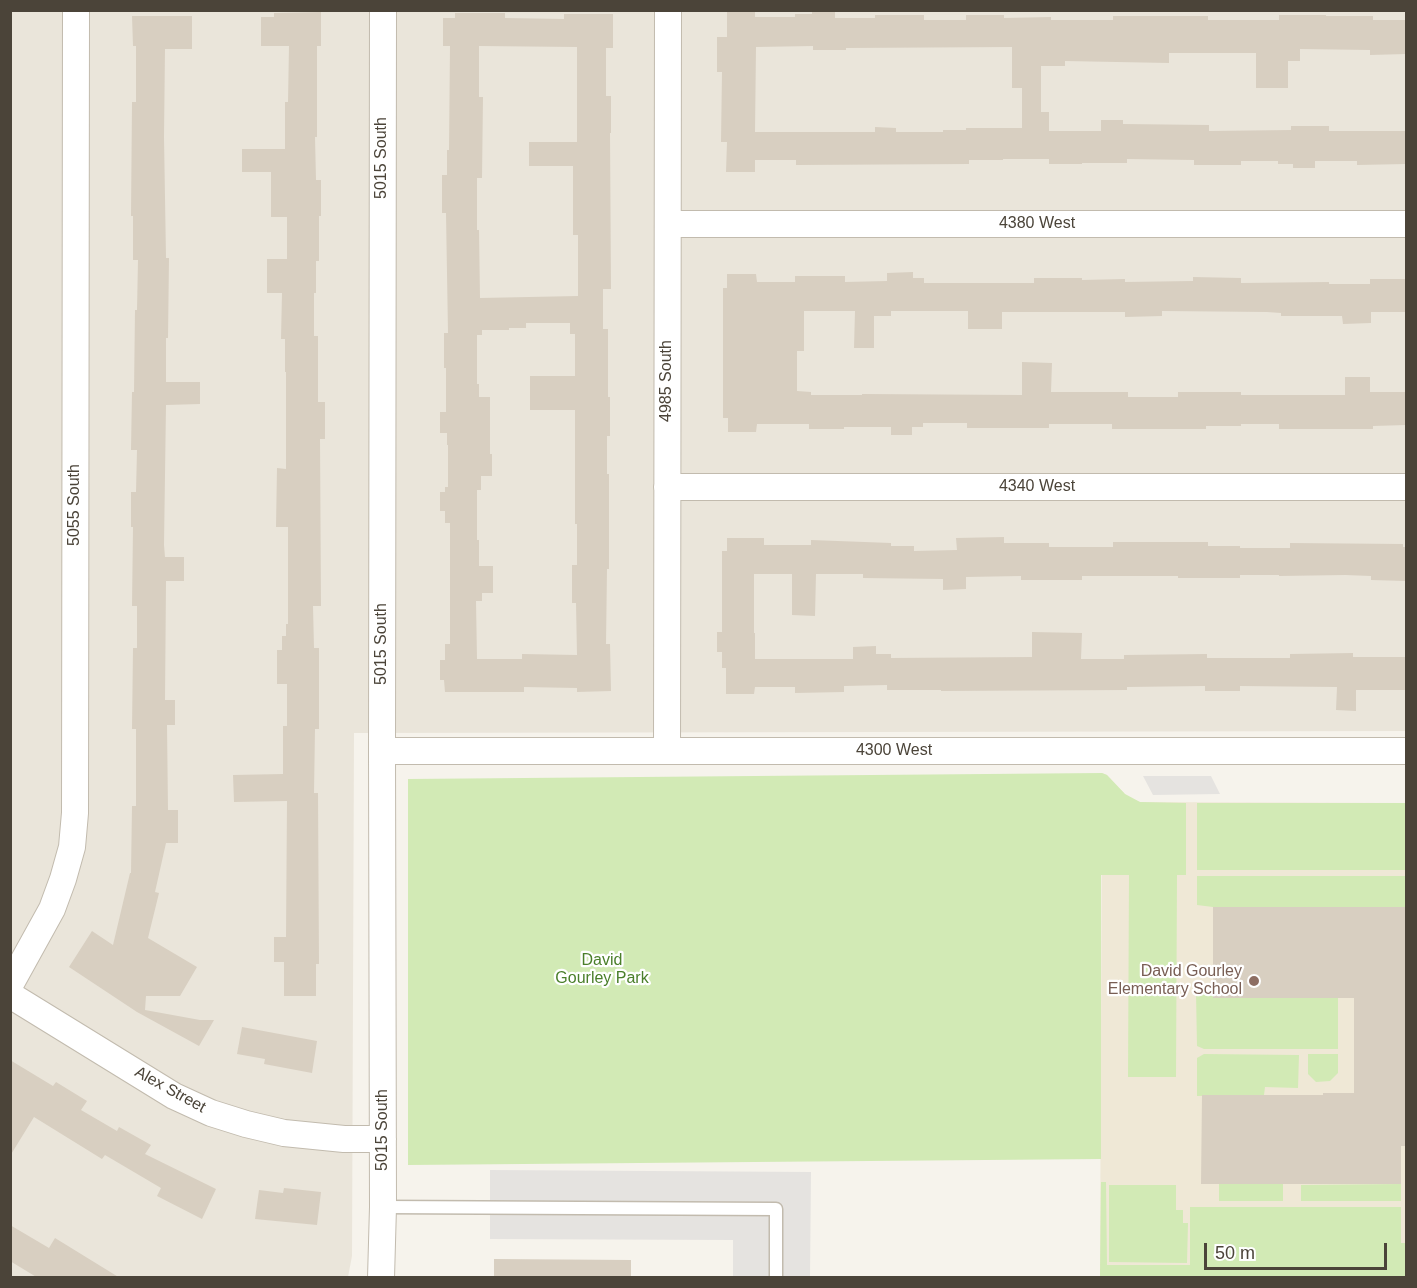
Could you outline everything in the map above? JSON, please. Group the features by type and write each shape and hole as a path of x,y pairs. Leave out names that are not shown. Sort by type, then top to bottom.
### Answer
{"street":[{"name":"5055 South","path":"10,985 52,909 72,847 75,813 76,10"},
{"name":"5015 South","path":"381,1278 383,1207 381,751 383,10"},
{"name":"4985 South","path":"667,751 668,10"},
{"name":"4380 West","path":"668,224 1407,224"},
{"name":"4340 West","path":"667,487 1407,487"},
{"name":"4300 West","path":"381,751 1407,751"},
{"name":"Alex Street","path":"10,995 174,1096 211,1113 284,1133 344,1139 383,1139"}],"lane":[{"path":"383,1207 776,1209 776,1278"}],"shaded area":[{"path":"10,11 1406,11 1406,731 354,733 352,1256 348,1277 11,1277"},
{"name":"David Gourley Elementary School","path":"1102,773 1107,775 1125,794 1140,802 1406,803 1406,1277 1100,1278"},
{"path":"1143,776 1211,776 1220,794 1153,795"},
{"path":"490,1170 811,1172 810,1277 733,1277 733,1240 490,1239"}],"green space":[{"name":"David Gourley Park","path":"1102,773 1107,775 1125,794 1140,802 1186,803 1186,875 1177,875 1176,1077 1128,1077 1129,875 1101,875 1101,1159 408,1165 408,779"},
{"path":"1197,803 1406,803 1406,870 1197,870"},
{"path":"1197,876 1406,876 1406,907 1213,907 1197,905"},
{"path":"1196,992 1213,992 1213,998 1338,998 1338,1049 1204,1049 1197,1046"},
{"path":"1204,1054 1299,1055 1298,1088 1265,1087 1264,1095 1197,1096 1197,1058"},
{"path":"1308,1054 1338,1054 1338,1073 1330,1081 1316,1082 1308,1074"},
{"path":"1101,1182 1106,1182 1107,1265 1190,1265 1190,1207 1401,1207 1401,1243 1406,1243 1406,1277 1100,1277"},
{"path":"1219,1184 1283,1184 1283,1201 1219,1201"},
{"path":"1401,1184 1401,1201 1301,1201 1301,1185"},
{"path":"1109,1185 1176,1185 1176,1210 1183,1210 1183,1223 1188,1223 1187,1263 1109,1262"}],"building":[{"path":"727,11 755,11 755,17 795,17 795,14 835,11 835,18 924,15 924,20 966,20 966,15 1004,15 1004,18 1051,17 1051,20 1113,20 1113,16 1208,16 1208,20 1279,20 1279,15 1326,15 1373,16 1373,20 1406,20 1406,54 1370,55 1370,50 1300,49 1300,61 1288,61 1288,88 1256,88 1256,53 1169,53 1169,63 1065,61 1065,66 1041,66 1041,112 1049,112 1049,131 1101,131 1101,120 1123,120 1123,124 1209,125 1209,131 1291,130 1291,126 1329,126 1329,131 1405,131 1406,164 1357,165 1357,161 1315,161 1315,168 1293,168 1293,164 1278,164 1278,161 1241,161 1241,165 1194,165 1194,160 1127,159 1127,163 1049,164 1049,159 1003,159 969,160 969,164 796,165 796,160 755,160 755,172 726,172 727,142 721,142 722,72 717,72 717,37 727,37","holes":["813,46 813,50 1012,47 1012,88 1022,88 1022,128 896,132 896,128 875,127 875,132 755,132 756,47"]},
{"path":"321,12 321,46 317,46 317,137 315,137 316,180 321,180 321,216 319,216 319,261 316,261 316,293 314,293 314,336 318,336 318,402 325,402 325,439 320,439 321,606 313,606 314,648 319,648 319,729 315,729 314,793 318,793 319,964 316,964 316,996 284,996 284,962 274,962 274,937 286,937 287,801 234,802 233,775 283,774 283,726 287,726 287,684 277,684 277,650 282,650 282,636 286,636 286,624 288,624 288,527 276,527 277,468 286,469 285,339 281,339 282,293 267,293 267,259 287,259 287,217 271,217 271,172 242,172 242,149 285,149 285,102 288,102 289,46 261,46 261,17 274,17 274,13"},
{"path":"455,13 505,13 505,18 564,19 564,14 613,14 613,48 606,48 606,96 611,96 611,289 603,289 603,329 608,329 608,397 610,397 610,436 607,436 609,569 607,569 606,644 610,644 611,691 577,692 577,688 524,687 524,692 445,692 444,680 440,680 440,660 445,660 445,644 450,644 450,523 445,523 445,511 440,511 440,492 445,492 445,487 448,487 447,433 440,433 440,412 446,412 444,333 448,333 446,213 442,213 442,175 447,175 447,150 449,150 450,46 443,46 443,18 455,18","holes":["479,46 577,47 577,142 529,142 529,166 573,166 573,235 578,235 578,296 480,298 477,178 482,178 483,97 479,97","526,323 570,323 570,334 575,334 575,376 530,376 530,410 575,410 577,565 572,565 572,603 576,603 577,655 522,654 522,659 477,659 476,601 482,601 482,593 493,593 493,566 479,566 479,540 477,540 477,490 481,490 481,476 492,476 490,397 479,397 477,335 482,335 482,330 526,328"]},
{"path":"132,16 192,16 192,49 165,49 166,258 169,258 166,382 200,382 200,404 166,405 165,557 184,557 184,581 166,581 165,700 175,700 175,725 167,725 168,810 178,810 178,843 166,843 155,892 159,893 148,938 197,967 180,996 146,996 145,1010 200,1020 214,1020 199,1046 137,1012 69,967 92,931 113,945 131,873 132,806 136,806 136,729 132,729 133,648 137,648 137,606 132,606 131,492 136,492 137,450 131,450 138,260 133,260 133,216 131,216 132,102 136,102 136,46 133,46"},
{"path":"913,272 913,278 924,278 924,283 1034,283 1034,278 1125,279 1125,282 1193,281 1193,277 1241,278 1241,283 1370,284 1370,279 1405,279 1406,312 1371,312 1371,323 1343,324 1342,316 1281,316 1281,313 1267,312 1162,311 1162,316 1125,317 1125,312 1002,312 1002,329 968,329 968,311 891,311 891,316 874,316 874,348 854,348 855,311 804,311 804,351 797,351 797,391 811,392 811,395 1022,395 1022,362 1052,363 1051,392 1128,392 1128,397 1178,397 1178,392 1241,392 1241,395 1345,395 1345,377 1370,377 1370,392 1406,392 1406,425 1373,426 1373,429 1279,429 1279,424 1241,424 1241,426 1206,426 1206,429 1112,429 1112,424 1049,424 1049,428 967,428 967,423 923,423 923,427 912,427 912,435 891,435 891,427 809,429 809,424 757,424 756,432 728,432 728,418 723,418 723,288 727,288 727,274 756,274 757,282 795,282 795,276 845,276 845,282 887,281 887,273"},
{"path":"1004,537 1004,543 1049,543 1049,547 1113,547 1113,542 1208,542 1208,546 1240,546 1240,548 1290,548 1290,543 1403,544 1403,547 1406,547 1406,581 1371,580 1371,576 1345,575 1240,575 1240,578 1082,576 1082,580 1021,580 1021,576 966,577 966,589 943,590 943,579 863,578 863,574 816,574 815,616 792,615 792,574 754,574 755,659 853,659 853,647 876,646 876,654 891,654 891,658 1032,657 1032,632 1082,633 1081,659 1124,659 1124,655 1207,654 1207,658 1290,658 1290,654 1353,653 1353,657 1405,657 1405,690 1356,690 1356,711 1336,710 1337,687 1240,686 1240,691 1205,691 1205,686 1127,687 1127,690 941,691 887,690 887,685 844,686 844,692 795,693 795,687 755,687 754,694 726,694 726,668 722,668 722,652 717,652 717,632 722,632 722,551 727,551 727,538 764,538 764,545 811,545 811,540 891,543 891,546 914,546 914,551 957,550 956,538"},
{"name":"David Gourley Elementary School","path":"1213,907 1407,907 1407,1146 1401,1146 1401,1184 1201,1184 1202,1095 1354,1093 1354,998 1213,998"},
{"path":"242,1027 317,1041 312,1073 264,1064 265,1059 237,1054"},
{"path":"10,1060 53,1086 56,1082 87,1101 81,1110 117,1131 119,1127 151,1145 145,1154 216,1189 202,1219 157,1196 161,1188 105,1155 102,1159 34,1117 10,1156"},
{"path":"284,1188 321,1192 317,1225 255,1219 259,1190 283,1193"},
{"path":"10,1225 49,1248 55,1238 120,1278 38,1278 10,1261"},
{"path":"494,1259 631,1260 631,1278 494,1278"}],"place":[{"name":"David Gourley Elementary School","path":"1254,981"}]}
